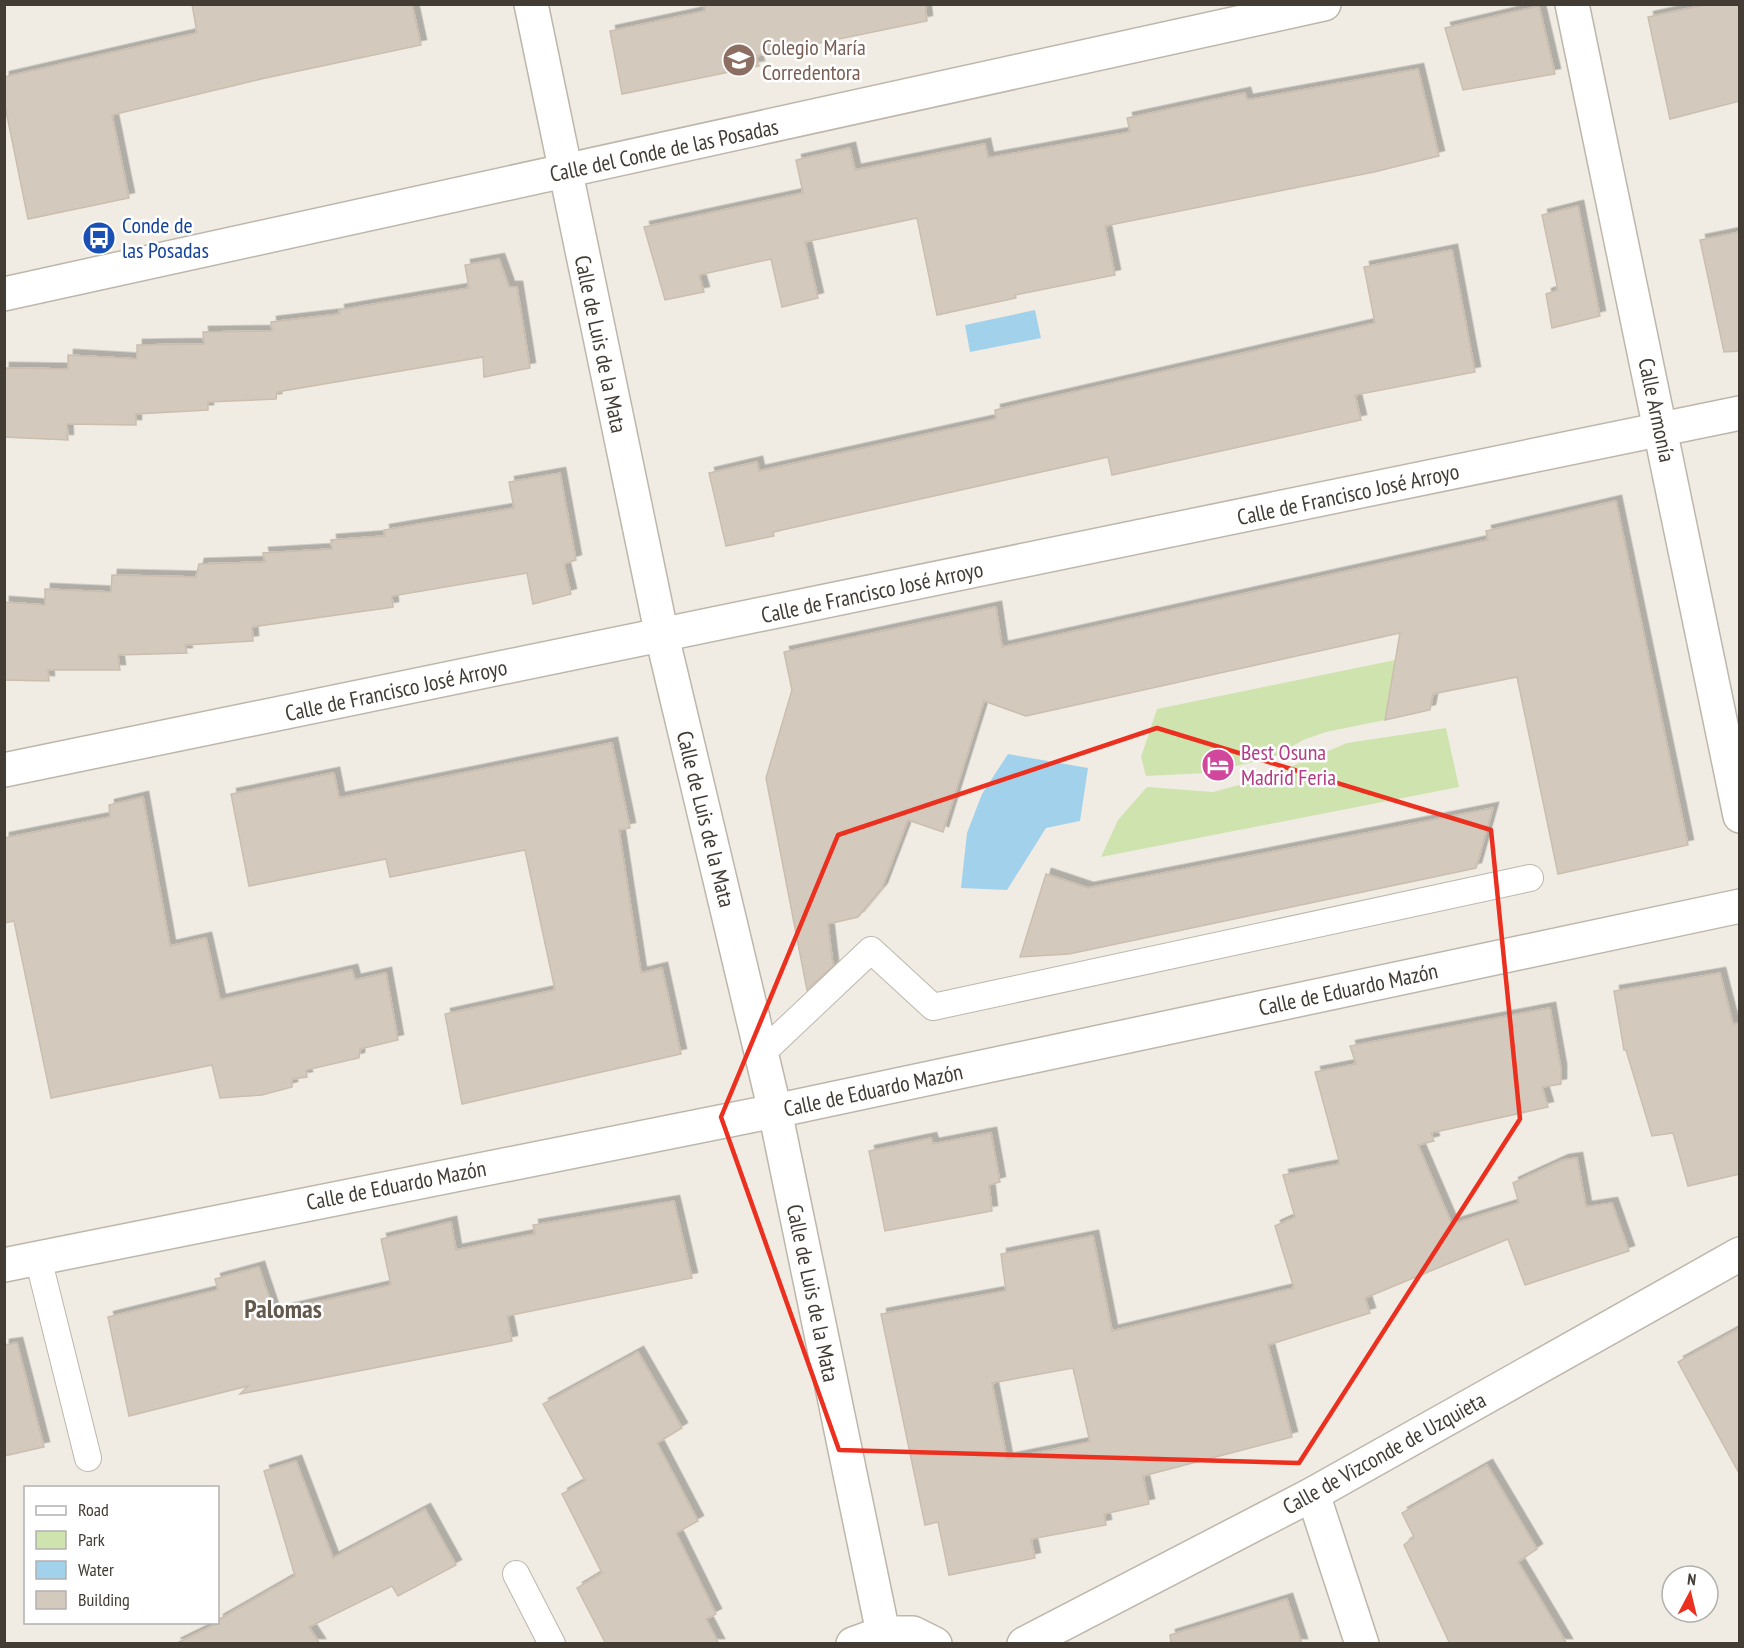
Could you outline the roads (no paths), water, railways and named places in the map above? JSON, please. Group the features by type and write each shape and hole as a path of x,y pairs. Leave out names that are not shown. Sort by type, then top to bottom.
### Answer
{"street":[{"name":"Calle de Luis de la Mata","path":"531,4 662,636 775,1111 883,1633"},
{"name":"Calle del Conde de las Posadas","path":"4,294 1324,4"},
{"name":"Calle Armonía","path":"1572,4 1740,816"},
{"name":"Calle de Francisco José Arroyo","path":"4,770 1740,413"},
{"name":"Calle de Eduardo Mazón","path":"4,1264 775,1111 1740,906"},
{"name":"Calle de Vizconde de Uzquieta","path":"1024,1644 1313,1494 1740,1254"},
{"path":"1313,1494 1362,1644"},
{"path":"853,1644 883,1633 913,1633 935,1644"}],"lane":[{"path":"762,1053 871,950 933,1007 1530,878"},
{"path":"38,1258 88,1458"},
{"path":"516,1574 552,1644"}],"water":[{"path":"1035,310 1041,338 970,352 965,325"},
{"path":"1008,754 1088,768 1080,821 1046,828 1007,890 961,888 967,833 982,794"}],"place":[{"name":"Colegio María Corredentora","path":"739,60"},
{"name":"Conde de las Posadas","path":"99,238"},
{"name":"Best Osuna Madrid Feria","path":"1218,765"}],"district":[{"name":"Palomas","path":"283,1309"}]}
